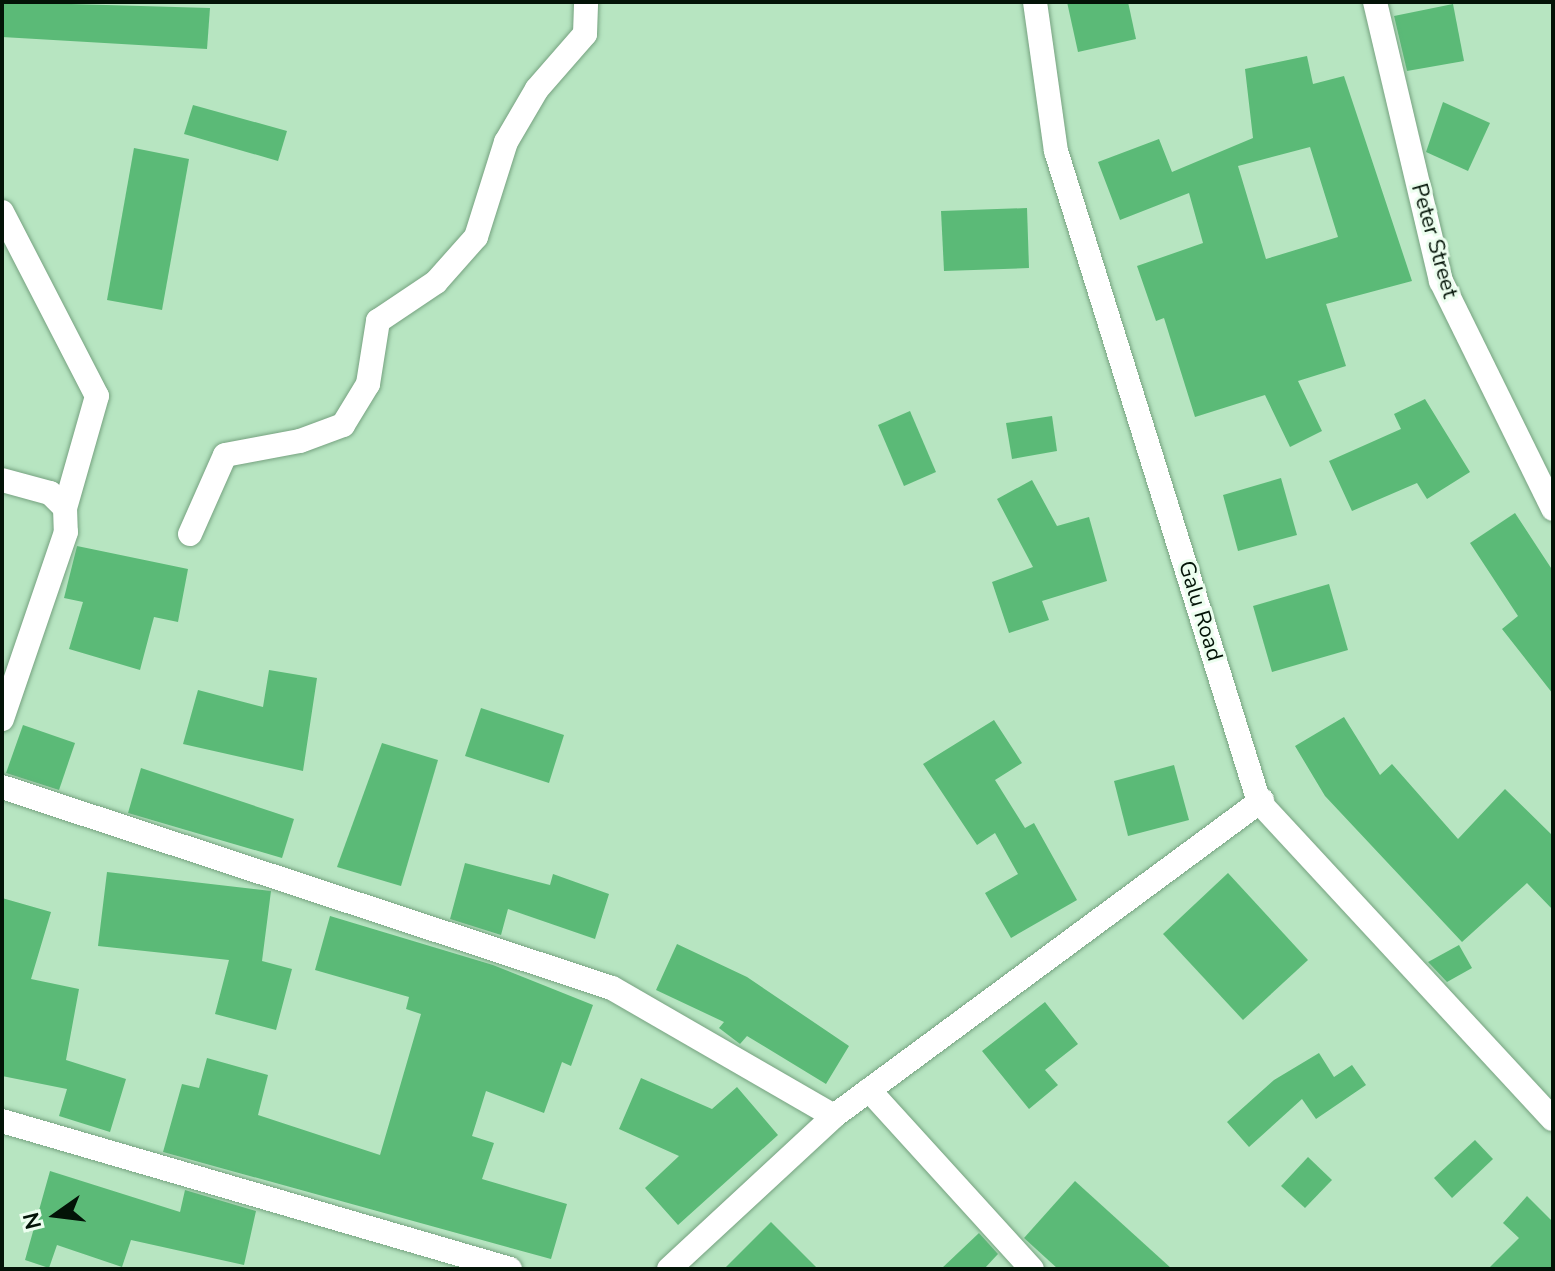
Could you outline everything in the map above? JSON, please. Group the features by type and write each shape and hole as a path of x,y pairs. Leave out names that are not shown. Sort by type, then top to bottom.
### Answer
{"street":[{"path":"190,534 225,455 300,441 343,425 368,384 378,321 436,282 476,237 506,142 537,89 585,34 586,2"},
{"name":"Galu Road","path":"1035,2 1056,151 1261,801 1553,1119"},
{"name":"Peter Street","path":"1375,2 1441,281 1553,509"},
{"path":"2,212 97,396 65,508 66,532 2,719"},
{"path":"2,480 50,493 65,508"},
{"path":"2,787 612,988 834,1116"},
{"path":"669,1269 834,1116 1261,801"},
{"path":"869,1090 1032,1269"},
{"path":"2,1121 510,1269"}],"building":[{"path":"2,2 210,8 207,49 2,37"},
{"path":"1067,2 1128,2 1136,39 1078,52"},
{"path":"1453,4 1464,61 1407,71 1394,16"},
{"path":"1307,56 1313,84 1344,76 1412,281 1326,304 1346,366 1298,381 1322,431 1290,447 1265,395 1195,417 1164,318 1156,321 1137,266 1203,243 1189,193 1120,220 1098,162 1159,139 1172,172 1253,138 1245,69","holes":["1310,147 1338,237 1266,259 1238,166"]},
{"path":"1443,102 1490,123 1468,171 1426,152"},
{"path":"193,105 287,131 278,161 184,134"},
{"path":"134,148 189,159 162,310 107,300"},
{"path":"1027,208 1029,268 944,271 941,211"},
{"path":"1425,399 1470,472 1427,499 1417,483 1352,511 1329,461 1401,429 1394,414"},
{"path":"910,411 936,472 904,486 878,425"},
{"path":"1052,416 1057,451 1012,459 1006,423"},
{"path":"1281,478 1297,535 1238,551 1223,495"},
{"path":"1032,480 1057,526 1089,517 1107,581 1042,601 1049,620 1009,633 992,582 1033,567 997,499"},
{"path":"1515,513 1553,571 1553,694 1502,629 1518,616 1470,543"},
{"path":"77,546 188,569 178,622 154,617 140,670 69,649 83,602 64,598"},
{"path":"1329,584 1348,650 1272,672 1253,606"},
{"path":"269,670 317,678 303,771 183,744 198,690 263,707"},
{"path":"481,708 564,735 549,783 465,756"},
{"path":"1344,717 1380,775 1392,764 1458,839 1505,789 1553,836 1553,910 1527,883 1462,942 1325,796 1295,746"},
{"path":"994,720 1022,763 995,780 1025,828 1034,823 1077,900 1011,938 985,893 1018,874 995,833 977,845 923,764"},
{"path":"23,725 75,743 59,790 6,773"},
{"path":"382,743 438,760 401,886 337,867"},
{"path":"1174,765 1189,820 1128,836 1114,781"},
{"path":"141,768 294,819 282,858 128,813"},
{"path":"465,863 550,885 553,874 609,894 595,939 508,909 501,935 450,919"},
{"path":"107,872 271,891 262,961 292,969 276,1030 215,1014 229,960 98,946"},
{"path":"1228,873 1308,960 1243,1020 1163,934"},
{"path":"2,898 51,912 31,979 79,989 66,1060 126,1079 110,1132 59,1116 67,1089 2,1076"},
{"path":"330,916 493,965 593,1005 571,1066 562,1062 544,1113 486,1091 472,1136 494,1143 482,1179 567,1204 551,1259 163,1152 182,1084 199,1088 207,1058 268,1075 258,1115 380,1155 421,1014 406,1009 409,997 315,970"},
{"path":"677,944 747,977 849,1046 826,1084 747,1036 740,1044 719,1028 724,1022 656,990"},
{"path":"1459,945 1472,968 1447,982 1428,962"},
{"path":"1045,1002 1078,1044 1045,1070 1058,1085 1029,1109 982,1051"},
{"path":"1319,1053 1334,1077 1352,1065 1366,1085 1316,1119 1302,1099 1249,1147 1227,1122 1274,1080"},
{"path":"641,1078 712,1109 737,1087 778,1135 678,1225 645,1188 679,1156 619,1129"},
{"path":"1475,1140 1493,1159 1452,1198 1434,1178"},
{"path":"1308,1157 1332,1180 1305,1208 1281,1186"},
{"path":"50,1171 180,1212 185,1190 256,1211 244,1265 131,1240 122,1267 57,1245 49,1268 25,1260"},
{"path":"1075,1181 1172,1269 1058,1269 1024,1238"},
{"path":"1527,1196 1553,1222 1553,1269 1488,1269 1519,1238 1503,1223"},
{"path":"771,1222 818,1269 724,1269"},
{"path":"979,1233 998,1254 984,1269 941,1269"}]}
